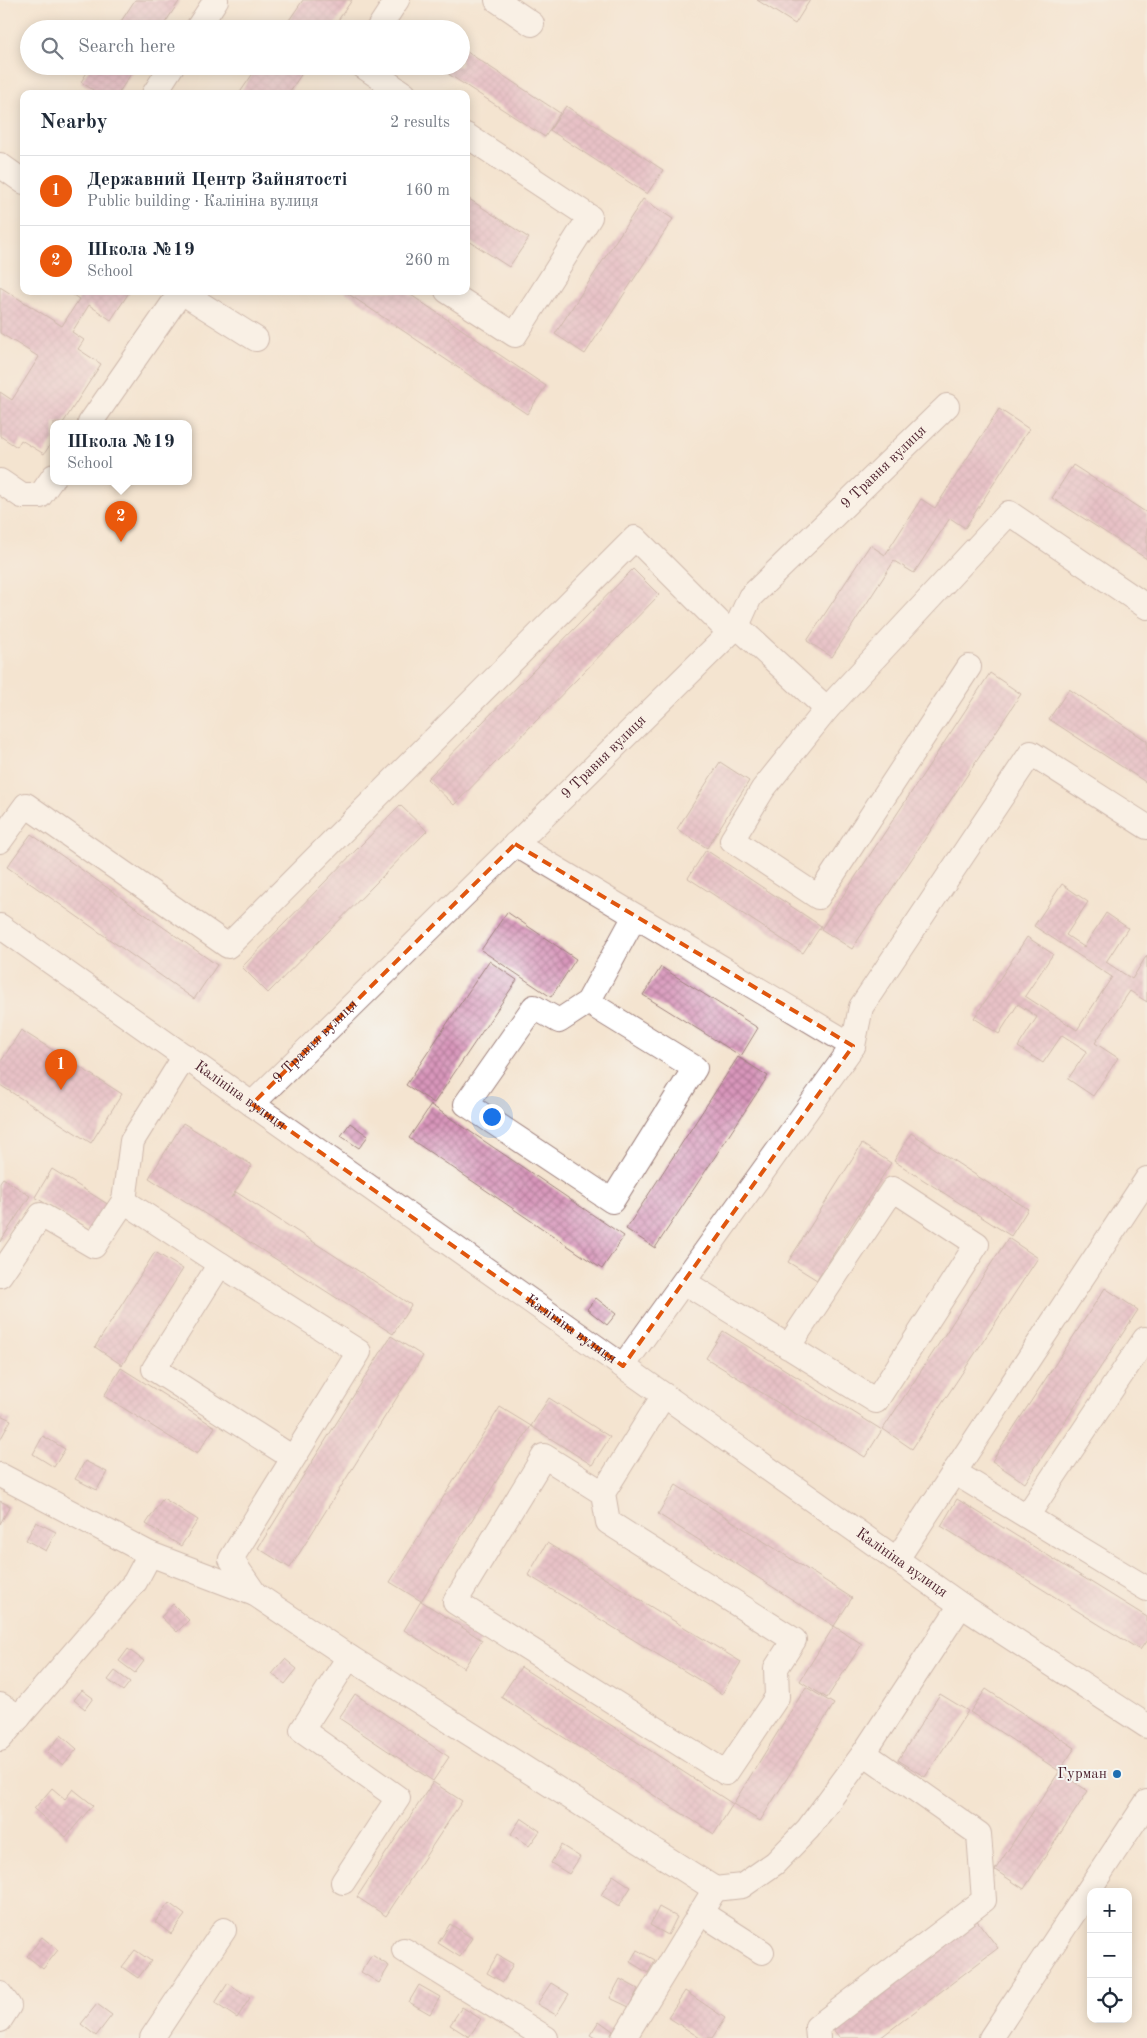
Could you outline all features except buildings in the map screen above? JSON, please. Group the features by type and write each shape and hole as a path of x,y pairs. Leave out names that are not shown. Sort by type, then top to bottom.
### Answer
{"street":[{"path":"203,20 216,0"},
{"path":"384,20 397,0"},
{"path":"496,0 532,24"},
{"path":"157,90 166,75"},
{"path":"376,75 398,90"},
{"path":"453,295 515,336 590,217 470,138"},
{"path":"0,165 20,179"},
{"path":"92,420 178,295"},
{"path":"185,295 256,339"},
{"name":"9 Травня вулиця","path":"252,1104 733,629 750,597 947,406"},
{"path":"0,481 22,496 40,496 50,482"},
{"path":"969,667 818,898 732,840 763,789 827,709 1009,513 1147,607"},
{"path":"0,841 26,806 228,946 634,538 733,629 827,709"},
{"path":"623,1366 853,1046 861,1007 1031,753 1147,827"},
{"path":"515,844 853,1046"},
{"path":"588,1002 695,1068 612,1201 466,1104 534,1007 559,1021 588,1002 635,916"},
{"name":"Калініна вулиця","path":"0,926 961,1606 1147,1726"},
{"path":"0,1275 41,1215 94,1246 124,1201 132,1141 185,1056"},
{"path":"896,1559 1147,1179"},
{"path":"684,1282 788,1347 876,1401 977,1244 893,1189 788,1347"},
{"path":"124,1201 359,1352 231,1559 255,1594"},
{"path":"220,1264 154,1369 293,1458"},
{"path":"1028,1516 1145,1340 1147,1341"},
{"path":"604,1493 544,1456 456,1602 726,1774 777,1697 776,1668 794,1640 608,1522 604,1493 664,1395"},
{"path":"954,1472 1147,1589"},
{"path":"0,1475 150,1554 255,1594 349,1657 715,1889 742,1886 775,1863 808,1829 864,1753 961,1606"},
{"path":"0,1739 10,1711 135,1582 150,1554"},
{"path":"343,1882 398,1798 302,1730 349,1657"},
{"path":"818,2038 817,2027 984,1900 980,1834 864,1753"},
{"path":"998,2035 1147,1802"},
{"path":"624,2038 715,1889"},
{"path":"700,1912 762,1952"},
{"path":"152,2038 224,1930"},
{"path":"404,1950 546,2038"},
{"path":"0,1994 9,2006 0,2020"}],"highlighted area":[{"path":"515,844 853,1046 623,1366 252,1104"}],"place":[{"name":"Школа №19","path":"121,542"},
{"name":"Державний Центр Зайнятості","path":"61,1090"},
{"name":"Гурман","path":"1117,1774"}]}
